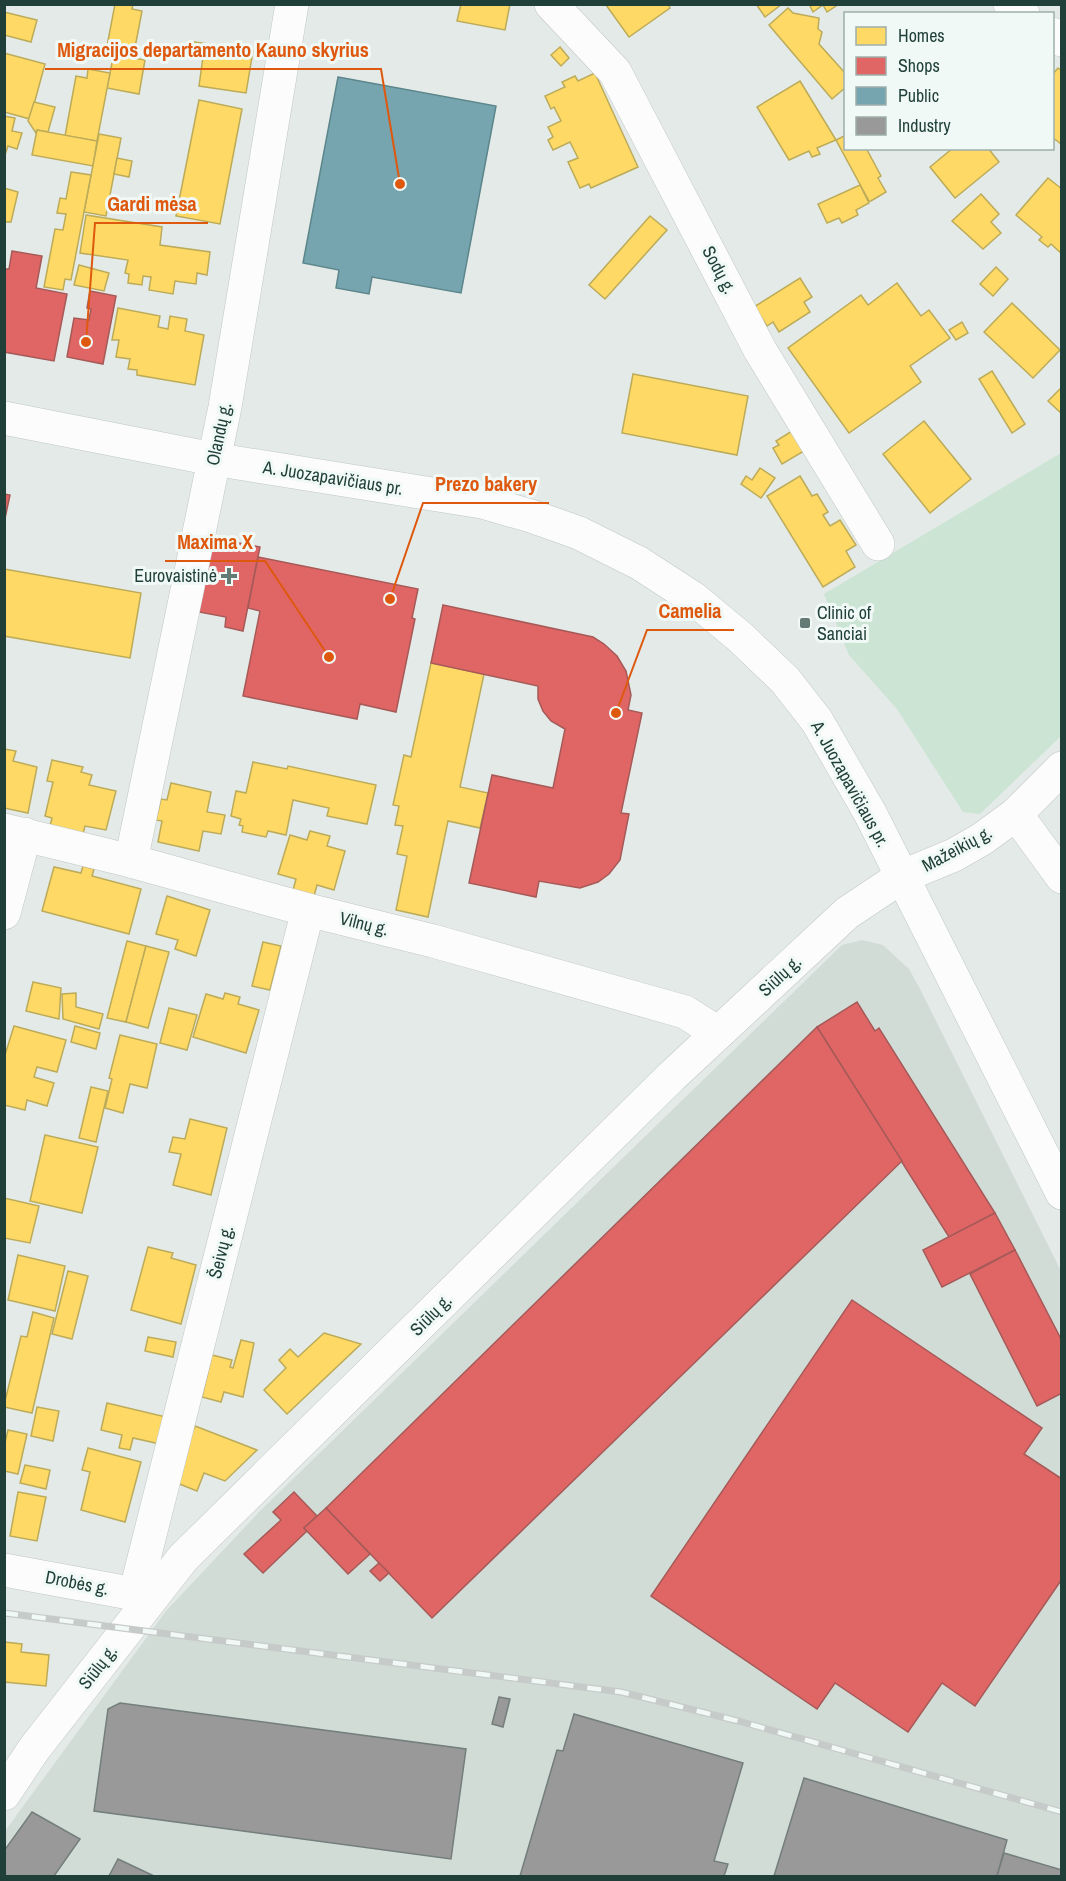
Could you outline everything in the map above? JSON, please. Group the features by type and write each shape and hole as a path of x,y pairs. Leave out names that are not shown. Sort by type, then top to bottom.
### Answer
{"street":[{"name":"Olandų g.","path":"131,861 225,407 292,4"},
{"name":"Sodų g.","path":"551,4 615,72 760,350 878,544"},
{"name":"A. Juozapavičiaus pr.","path":"4,418 213,459 482,502 579,533 639,563 701,605 740,637 785,680 817,721 843,764 902,877 1062,1192"},
{"name":"Mažeikių g.","path":"902,877 954,855 982,839 1016,814 1062,768"},
{"path":"1016,814 1062,877"},
{"name":"Vilnų g.","path":"15,832 433,941 685,1012 718,1034"},
{"path":"4,913 15,832"},
{"name":"Siūlų g.","path":"4,1794 141,1599 672,1076 847,913 902,877"},
{"name":"Šeivų g.","path":"141,1599 308,910"},
{"name":"Drobės g.","path":"4,1570 141,1599"}],"shaded area":[{"path":"862,940 883,945 909,969 1061,1271 1061,1876 5,1876 5,1831 166,1611 260,1511 842,945"}],"green space":[{"path":"1061,453 1061,736 980,814 963,812 897,709 849,655 824,594"}],"building: Homes":[{"path":"115,4 133,4 132,9 142,11 133,58 145,60 139,94 107,88 115,48 107,46"},
{"path":"461,4 510,4 505,30 457,21"},
{"path":"668,4 670,8 629,37 606,5"},
{"path":"756,4 782,4 765,17"},
{"path":"809,4 839,4 827,12 823,5 813,12"},
{"path":"788,8 793,13 819,18 818,29 822,32 819,44 844,72 844,89 832,99 769,25"},
{"path":"4,12 37,20 31,42 4,35"},
{"path":"188,41 253,51 246,93 199,86 203,57 186,54"},
{"path":"560,47 569,58 561,66 551,55"},
{"path":"4,53 45,64 30,119 4,112"},
{"path":"1058,68 1062,71 1061,144 1054,139 1054,73"},
{"path":"88,69 110,73 97,141 65,136 76,76 87,78"},
{"path":"595,73 638,167 591,188 589,184 580,188 568,162 578,158 570,142 553,150 548,140 553,137 548,127 561,121 554,107 551,109 545,96 565,87 562,82 575,76 578,81"},
{"path":"800,81 836,140 817,148 820,154 812,157 809,151 789,160 757,107"},
{"path":"199,100 242,109 220,224 176,216"},
{"path":"34,102 55,107 48,132 37,130 36,133 28,121"},
{"path":"4,116 15,118 12,131 22,133 17,149 8,146 4,158"},
{"path":"37,130 97,141 93,166 32,155"},
{"path":"99,134 121,138 106,216 84,212"},
{"path":"844,136 844,150 867,150 881,176 878,178 886,192 869,201 836,140"},
{"path":"951,150 990,150 999,162 955,198 930,167"},
{"path":"117,158 132,161 129,177 114,174"},
{"path":"71,172 91,175 71,280 65,279 63,290 44,287 55,229 63,230 66,214 57,213 60,198 66,199"},
{"path":"1048,178 1062,189 1062,254 1051,244 1048,247 1039,240 1042,237 1016,215"},
{"path":"860,185 869,203 856,210 858,215 842,223 839,218 827,223 818,204"},
{"path":"4,188 18,192 11,222 4,222"},
{"path":"981,194 999,214 991,222 1001,233 983,249 952,221"},
{"path":"86,215 162,227 160,245 210,252 207,275 197,273 196,284 175,281 173,294 149,290 151,277 143,276 142,285 128,283 129,274 125,273 128,260 80,253"},
{"path":"650,216 667,230 605,299 589,285"},
{"path":"79,265 109,273 104,291 74,285"},
{"path":"996,267 1008,279 993,296 980,284"},
{"path":"800,278 812,297 804,302 810,312 779,332 773,322 767,326 754,307"},
{"path":"897,283 921,316 929,310 950,338 910,366 921,382 849,433 788,348 861,295 868,305"},
{"path":"1012,303 1060,350 1033,378 984,332"},
{"path":"118,308 160,316 158,327 168,329 170,316 187,319 185,331 204,335 195,385 137,375 137,370 128,369 130,359 116,357 119,340 112,340"},
{"path":"962,322 968,333 956,340 949,330"},
{"path":"992,371 1025,424 1012,433 979,379"},
{"path":"633,374 748,396 737,455 622,433"},
{"path":"1062,387 1062,414 1048,401"},
{"path":"924,421 971,479 930,513 883,454"},
{"path":"792,431 804,451 782,464 773,448 779,445 776,441"},
{"path":"760,468 775,478 761,498 741,484 746,476 752,480"},
{"path":"800,476 812,496 817,494 828,512 823,515 830,526 840,520 856,545 846,551 855,567 823,587 767,496"},
{"path":"4,569 141,593 130,658 4,636"},
{"path":"431,663 484,674 460,787 488,793 480,828 448,821 428,917 396,910 407,856 397,854 403,826 395,825 399,806 393,805 404,755 411,757"},
{"path":"4,749 16,751 13,761 37,767 28,813 4,808"},
{"path":"52,760 83,767 81,772 92,775 89,785 116,791 106,830 85,826 83,834 50,826 52,818 45,816 53,782 47,781"},
{"path":"253,762 287,769 288,766 376,785 367,824 327,816 329,808 293,800 286,835 268,831 266,837 242,832 243,826 239,825 241,819 231,816 236,791 246,793"},
{"path":"171,783 211,792 207,812 225,815 221,834 203,831 199,851 158,842 162,821 156,820 161,799 167,800"},
{"path":"310,831 330,836 327,846 345,851 334,890 317,885 314,896 293,890 296,879 278,874 290,835 307,840"},
{"path":"83,866 94,869 92,876 141,889 129,934 42,911 54,867 81,873"},
{"path":"167,896 210,910 196,956 175,949 178,940 156,934"},
{"path":"127,941 146,946 126,1022 107,1018"},
{"path":"263,942 281,946 270,990 252,986"},
{"path":"146,946 169,952 148,1028 126,1022"},
{"path":"33,982 61,988 59,1019 26,1011"},
{"path":"76,993 76,1007 103,1014 99,1029 63,1019 62,994"},
{"path":"225,993 240,997 238,1004 259,1010 246,1053 193,1037 206,994 223,999"},
{"path":"169,1008 197,1015 187,1050 160,1043"},
{"path":"14,1026 66,1040 57,1072 37,1067 34,1077 54,1083 47,1106 27,1100 25,1110 4,1105 4,1058"},
{"path":"75,1026 100,1033 96,1049 71,1042"},
{"path":"120,1035 157,1044 147,1088 130,1084 123,1113 105,1108 112,1079 109,1078"},
{"path":"91,1087 108,1091 96,1142 79,1138"},
{"path":"190,1119 227,1128 211,1195 173,1185 181,1154 169,1152 173,1137 185,1139"},
{"path":"45,1135 98,1147 82,1213 30,1201"},
{"path":"4,1198 39,1206 30,1243 4,1238"},
{"path":"148,1247 173,1253 171,1258 196,1265 181,1324 131,1310"},
{"path":"18,1255 65,1266 55,1311 8,1300"},
{"path":"68,1271 88,1276 72,1339 52,1334"},
{"path":"33,1312 54,1318 32,1413 4,1407 4,1405 21,1336 27,1337"},
{"path":"324,1333 361,1344 287,1414 264,1390 286,1368 279,1360 290,1349 298,1357"},
{"path":"148,1337 176,1342 173,1357 145,1351"},
{"path":"241,1340 254,1343 243,1397 224,1392 221,1402 202,1397 212,1355 232,1360 230,1367 233,1368"},
{"path":"107,1403 166,1417 160,1444 133,1438 130,1450 119,1448 122,1435 101,1430"},
{"path":"37,1407 59,1411 53,1441 31,1436"},
{"path":"195,1426 257,1450 225,1481 204,1473 197,1491 172,1481"},
{"path":"8,1430 27,1434 18,1474 4,1471 4,1447"},
{"path":"88,1448 141,1462 125,1522 81,1510 90,1472 82,1470"},
{"path":"25,1465 50,1470 46,1489 20,1483"},
{"path":"18,1492 46,1497 37,1541 10,1536"},
{"path":"4,1642 22,1644 21,1652 49,1655 46,1686 4,1682"}],"building: Shops":[{"path":"12,251 42,256 36,288 67,294 54,361 4,352 4,269 9,269"},
{"path":"90,291 116,296 103,364 67,357 74,318 89,320 91,309 87,308"},
{"path":"4,494 10,495 4,523"},
{"path":"213,538 260,547 243,631 225,627 226,617 199,612"},
{"path":"258,557 418,589 412,618 415,619 396,712 360,704 357,719 243,696 260,611 248,608"},
{"path":"443,605 593,637 617,656 626,671 631,695 628,710 642,713 621,813 629,814 620,860 609,874 598,882 580,888 539,881 536,897 469,883 492,775 553,788 565,729 551,721 543,711 538,699 538,686 431,663"},
{"path":"857,1002 875,1031 879,1028 995,1213 949,1237 817,1027"},
{"path":"817,1027 902,1161 432,1618 326,1508"},
{"path":"995,1213 1015,1250 942,1287 923,1250"},
{"path":"1015,1250 1062,1341 1062,1393 1037,1406 970,1274"},
{"path":"852,1300 1042,1428 1024,1454 1062,1479 1062,1579 975,1706 942,1683 908,1732 835,1683 817,1709 651,1596"},
{"path":"294,1492 317,1516 304,1528 307,1531 263,1573 244,1554 281,1520 273,1512"},
{"path":"326,1508 370,1554 348,1574 304,1528"},
{"path":"379,1563 389,1573 380,1581 370,1571"}],"building: Public":[{"path":"338,77 496,106 461,293 372,277 369,294 336,288 339,270 303,263"}],"building: Industry":[{"path":"499,1697 510,1699 503,1727 492,1724"},
{"path":"120,1703 466,1749 451,1859 94,1811 108,1709"},
{"path":"574,1714 743,1763 714,1861 728,1864 724,1876 520,1876 557,1750 563,1751"},
{"path":"804,1778 1007,1840 997,1876 774,1876"},
{"path":"32,1812 80,1839 54,1876 4,1876 4,1851"},
{"path":"1004,1853 1062,1870 1062,1876 997,1876"},
{"path":"118,1859 154,1876 109,1876"}],"railway":[{"path":"4,1613 621,1692 742,1722 1062,1812"}],"place":[{"name":"Migracijos departamento Kauno skyrius","path":"400,184"},
{"name":"Gardi mėsa","path":"86,342"},
{"name":"Eurovaistinė","path":"229,576"},
{"name":"Prezo bakery","path":"390,599"},
{"name":"Clinic of Sanciai","path":"805,623"},
{"name":"Maxima X","path":"329,657"},
{"name":"Camelia","path":"616,713"}]}
